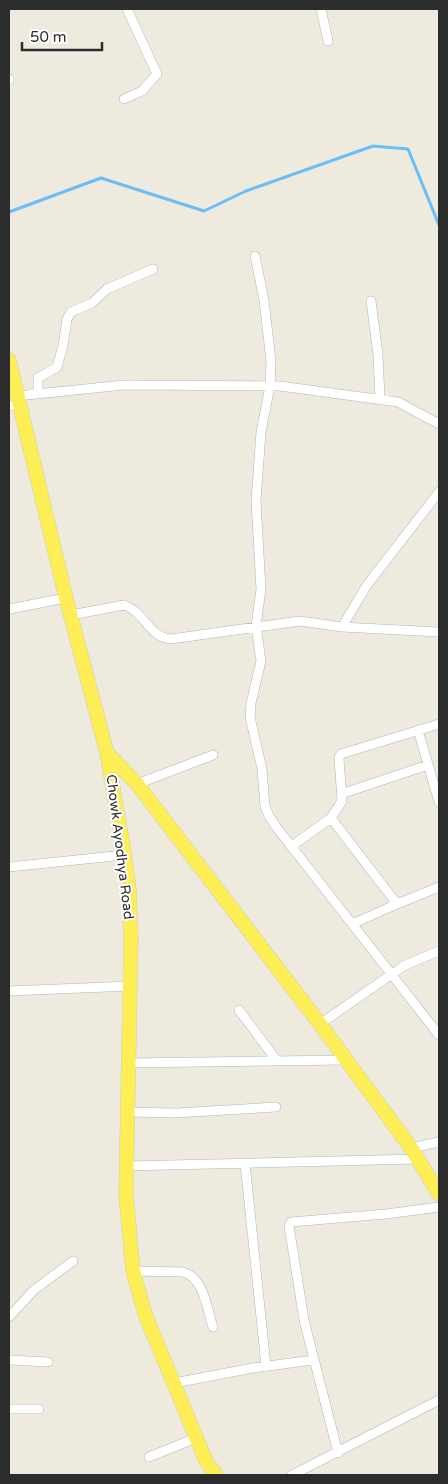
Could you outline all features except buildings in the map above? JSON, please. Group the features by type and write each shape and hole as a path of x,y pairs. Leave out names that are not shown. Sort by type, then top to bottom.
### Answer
{"main road":[{"name":"Chowk Ayodhya Road","path":"9,360 15,402 107,753 124,855 131,939 126,1166 127,1228 133,1272 145,1314 196,1438 206,1468 216,1475"},
{"path":"107,753 137,784 320,1024 415,1154 439,1194"}],"street":[{"path":"124,100 142,90 157,74 127,9"},
{"path":"321,9 328,41"},
{"path":"255,256 264,300 271,361 270,386 261,432 256,501 261,589 256,626 261,661 251,703 252,731 262,769 267,811 391,976 438,1033"},
{"path":"38,394 38,378 54,371 58,364 67,319 71,312 92,303 101,293 114,286 153,269"},
{"path":"371,300 378,355 380,398"},
{"path":"15,402 38,394 124,385 270,386 380,398 410,407 439,424"},
{"path":"342,627 367,585 439,492"},
{"path":"9,609 66,598"},
{"path":"71,615 124,605 132,608 154,634 162,638 171,639 300,621 342,627 439,632"},
{"path":"292,845 331,818 342,801 339,758 341,754 439,724"},
{"path":"418,730 439,802"},
{"path":"137,784 212,755"},
{"path":"342,794 428,765"},
{"path":"331,818 397,904"},
{"path":"9,867 124,855"},
{"path":"352,924 439,887"},
{"path":"320,1024 405,965 439,950"},
{"path":"9,991 131,986"},
{"path":"238,1010 277,1061"},
{"path":"128,1063 345,1060"},
{"path":"127,1112 176,1113 276,1107"},
{"path":"126,1166 245,1163 415,1154 439,1142"},
{"path":"245,1163 266,1366"},
{"path":"338,1453 304,1320 289,1226 291,1222 386,1214 439,1207"},
{"path":"9,1317 41,1285 72,1262"},
{"path":"133,1272 183,1272 191,1274 203,1294 213,1327"},
{"path":"9,1360 48,1362"},
{"path":"176,1390 266,1366 313,1360"},
{"path":"292,1475 439,1400"},
{"path":"9,1409 39,1410"},
{"path":"149,1457 196,1438"}],"waterway":[{"path":"9,212 101,178 204,211 246,191 373,146 408,149 439,225"}]}
